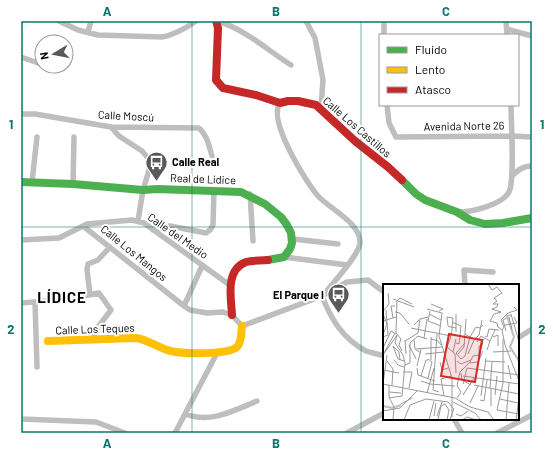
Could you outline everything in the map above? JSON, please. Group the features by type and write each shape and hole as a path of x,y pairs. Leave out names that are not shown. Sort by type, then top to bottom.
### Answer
{"street":[{"path":"59,21 78,30 98,35 162,37 169,36 180,31 196,21"},
{"path":"88,32 91,21"},
{"path":"216,21 227,24 266,47 291,65"},
{"name":"Calle Los Castillos","path":"216,21 218,28 216,74 222,88 256,95 280,103 287,101 311,102 321,108 355,141 388,167 420,197 457,212 470,220 485,224 503,223 532,218"},
{"path":"306,21 315,38 323,80 321,108"},
{"path":"384,21 384,34"},
{"path":"506,21 507,32 532,36"},
{"path":"21,57 34,62"},
{"path":"280,103 277,108 279,127 284,141 302,172 317,195 358,231 360,243 356,251 347,265 322,296"},
{"name":"Avenida Norte 26","path":"387,106 389,123 396,137 532,137"},
{"path":"457,212 477,209 494,204 504,198 511,189 511,106"},
{"name":"Calle Moscú","path":"21,114 35,114 111,127 199,128 203,131 206,137 212,156"},
{"path":"111,127 119,136 142,151 149,159 150,167 143,190 138,221"},
{"path":"32,182 37,137"},
{"path":"73,184 74,137"},
{"path":"512,176 518,170 524,167 532,166"},
{"name":"Real de Lídice","path":"21,182 73,184 143,190 214,190 241,192 250,194 278,213 287,224 293,239"},
{"path":"154,230 170,226 206,233 214,225 214,190"},
{"path":"250,194 253,242"},
{"name":"Calle del Medio","path":"83,226 87,224 132,220 144,223 231,286"},
{"name":"Calle Los Mangos","path":"21,240 59,238 83,226 190,310 207,313 223,312 232,315"},
{"path":"284,257 292,246 293,239 338,244"},
{"path":"90,295 87,269 88,264 98,260 110,247"},
{"path":"347,265 284,257 245,263 241,265 232,275 230,293 232,315 242,326 322,296 347,282 368,280 383,291"},
{"path":"184,306 202,266"},
{"path":"465,284 464,270 494,272"},
{"path":"21,303 60,300 99,293 111,309 98,328 93,339"},
{"path":"322,296 333,319 348,338 368,352 383,356"},
{"path":"35,302 37,367"},
{"name":"Calle Los Teques","path":"48,341 137,338 171,350 217,353 233,350 237,347 240,340 242,326"},
{"path":"519,337 532,329"},
{"path":"175,433 217,353"},
{"path":"186,414 204,418 220,415 257,401"},
{"path":"347,433 383,414"},
{"path":"497,433 532,415"},
{"path":"21,419 96,422 125,433"},
{"path":"455,420 462,433"}],"traffic: fast":[{"path":"402,180 416,194 425,200 457,212 470,220 485,224 503,223 532,218"},
{"path":"21,182 73,184 143,190 157,189 241,192 265,204 281,217 291,233 292,243 290,249 284,257 268,260"}],"traffic: slow":[{"path":"48,341 136,338 145,340 171,351 185,353 215,353 232,350 237,347 241,340 242,326"}],"traffic: jam":[{"path":"216,21 218,28 216,80 223,88 256,95 280,103 298,101 316,105 355,141 402,180"},
{"path":"232,315 230,292 232,278 235,271 239,266 246,262 268,260"}],"place":[{"name":"Calle Real","path":"156,182"},
{"name":"El Parque I","path":"339,314"}],"district":[{"name":"LÍDICE","path":"62,298"}]}
